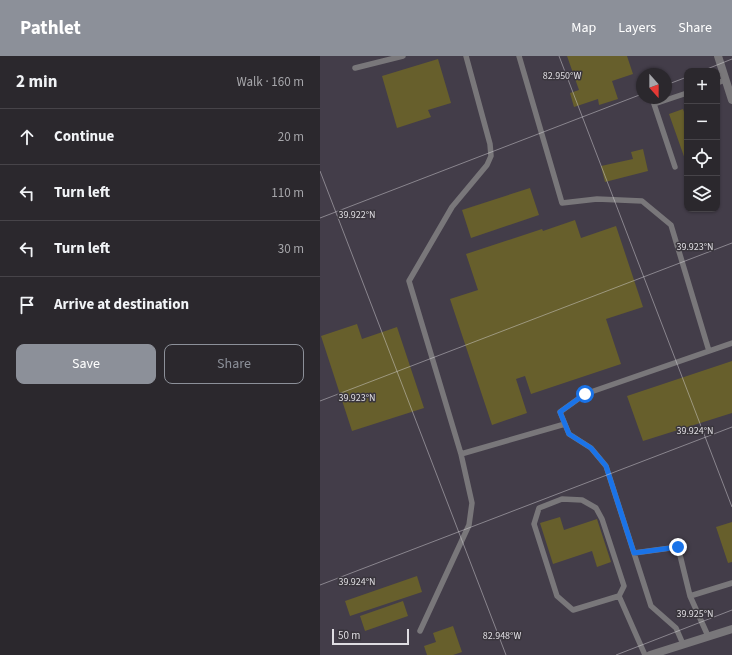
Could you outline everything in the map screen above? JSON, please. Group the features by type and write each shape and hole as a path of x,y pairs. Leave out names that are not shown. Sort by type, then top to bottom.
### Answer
{"street":[{"path":"718,56 732,100"},
{"path":"650,655 732,629"}],"lane":[{"path":"355,68 403,56"},
{"path":"420,632 469,525 472,503 461,454 409,281 452,207 487,165 492,156 466,56"},
{"path":"519,56 562,204 597,199 642,201 671,225 709,351"},
{"path":"720,82 726,80"},
{"path":"675,167 654,104 684,94"},
{"path":"683,644 676,628 651,606 606,466 591,448 569,434 560,412 585,394 732,343"},
{"path":"461,454 565,424"},
{"path":"562,498 582,500 596,508 602,519 624,586 619,596 573,610 556,596 534,524 538,508 562,498"},
{"path":"634,553 678,547 690,596 708,636"},
{"path":"690,596 732,583"},
{"path":"619,596 646,655"}],"shaded area":[{"path":"320,56 732,56 732,655 320,655"}],"building":[{"path":"567,56 627,56 633,74 612,81 618,99 599,105 598,99 574,107 570,93 579,90"},
{"path":"438,59 451,103 428,110 431,117 397,128 382,76"},
{"path":"683,109 684,112 684,156 669,114"},
{"path":"643,149 648,171 605,182 601,166 633,159 631,152"},
{"path":"530,188 539,215 471,238 462,210"},
{"path":"575,220 581,238 616,226 643,307 606,319 621,364 531,394 525,376 516,379 527,413 492,425 450,299 478,290 466,254 542,229 543,231"},
{"path":"357,324 362,339 397,327 424,408 352,431 321,336"},
{"path":"732,361 732,413 643,441 627,396"},
{"path":"560,517 564,530 597,519 611,562 597,567 592,551 553,564 540,523"},
{"path":"732,522 732,562 728,563 716,527"},
{"path":"417,576 422,592 350,616 345,601"},
{"path":"403,601 408,616 365,631 360,616"},
{"path":"453,626 462,652 453,655 427,655 424,646 436,642 433,633"}],"route":[{"path":"585,394 560,412 569,434 591,448 606,466 634,553 678,547"}]}
